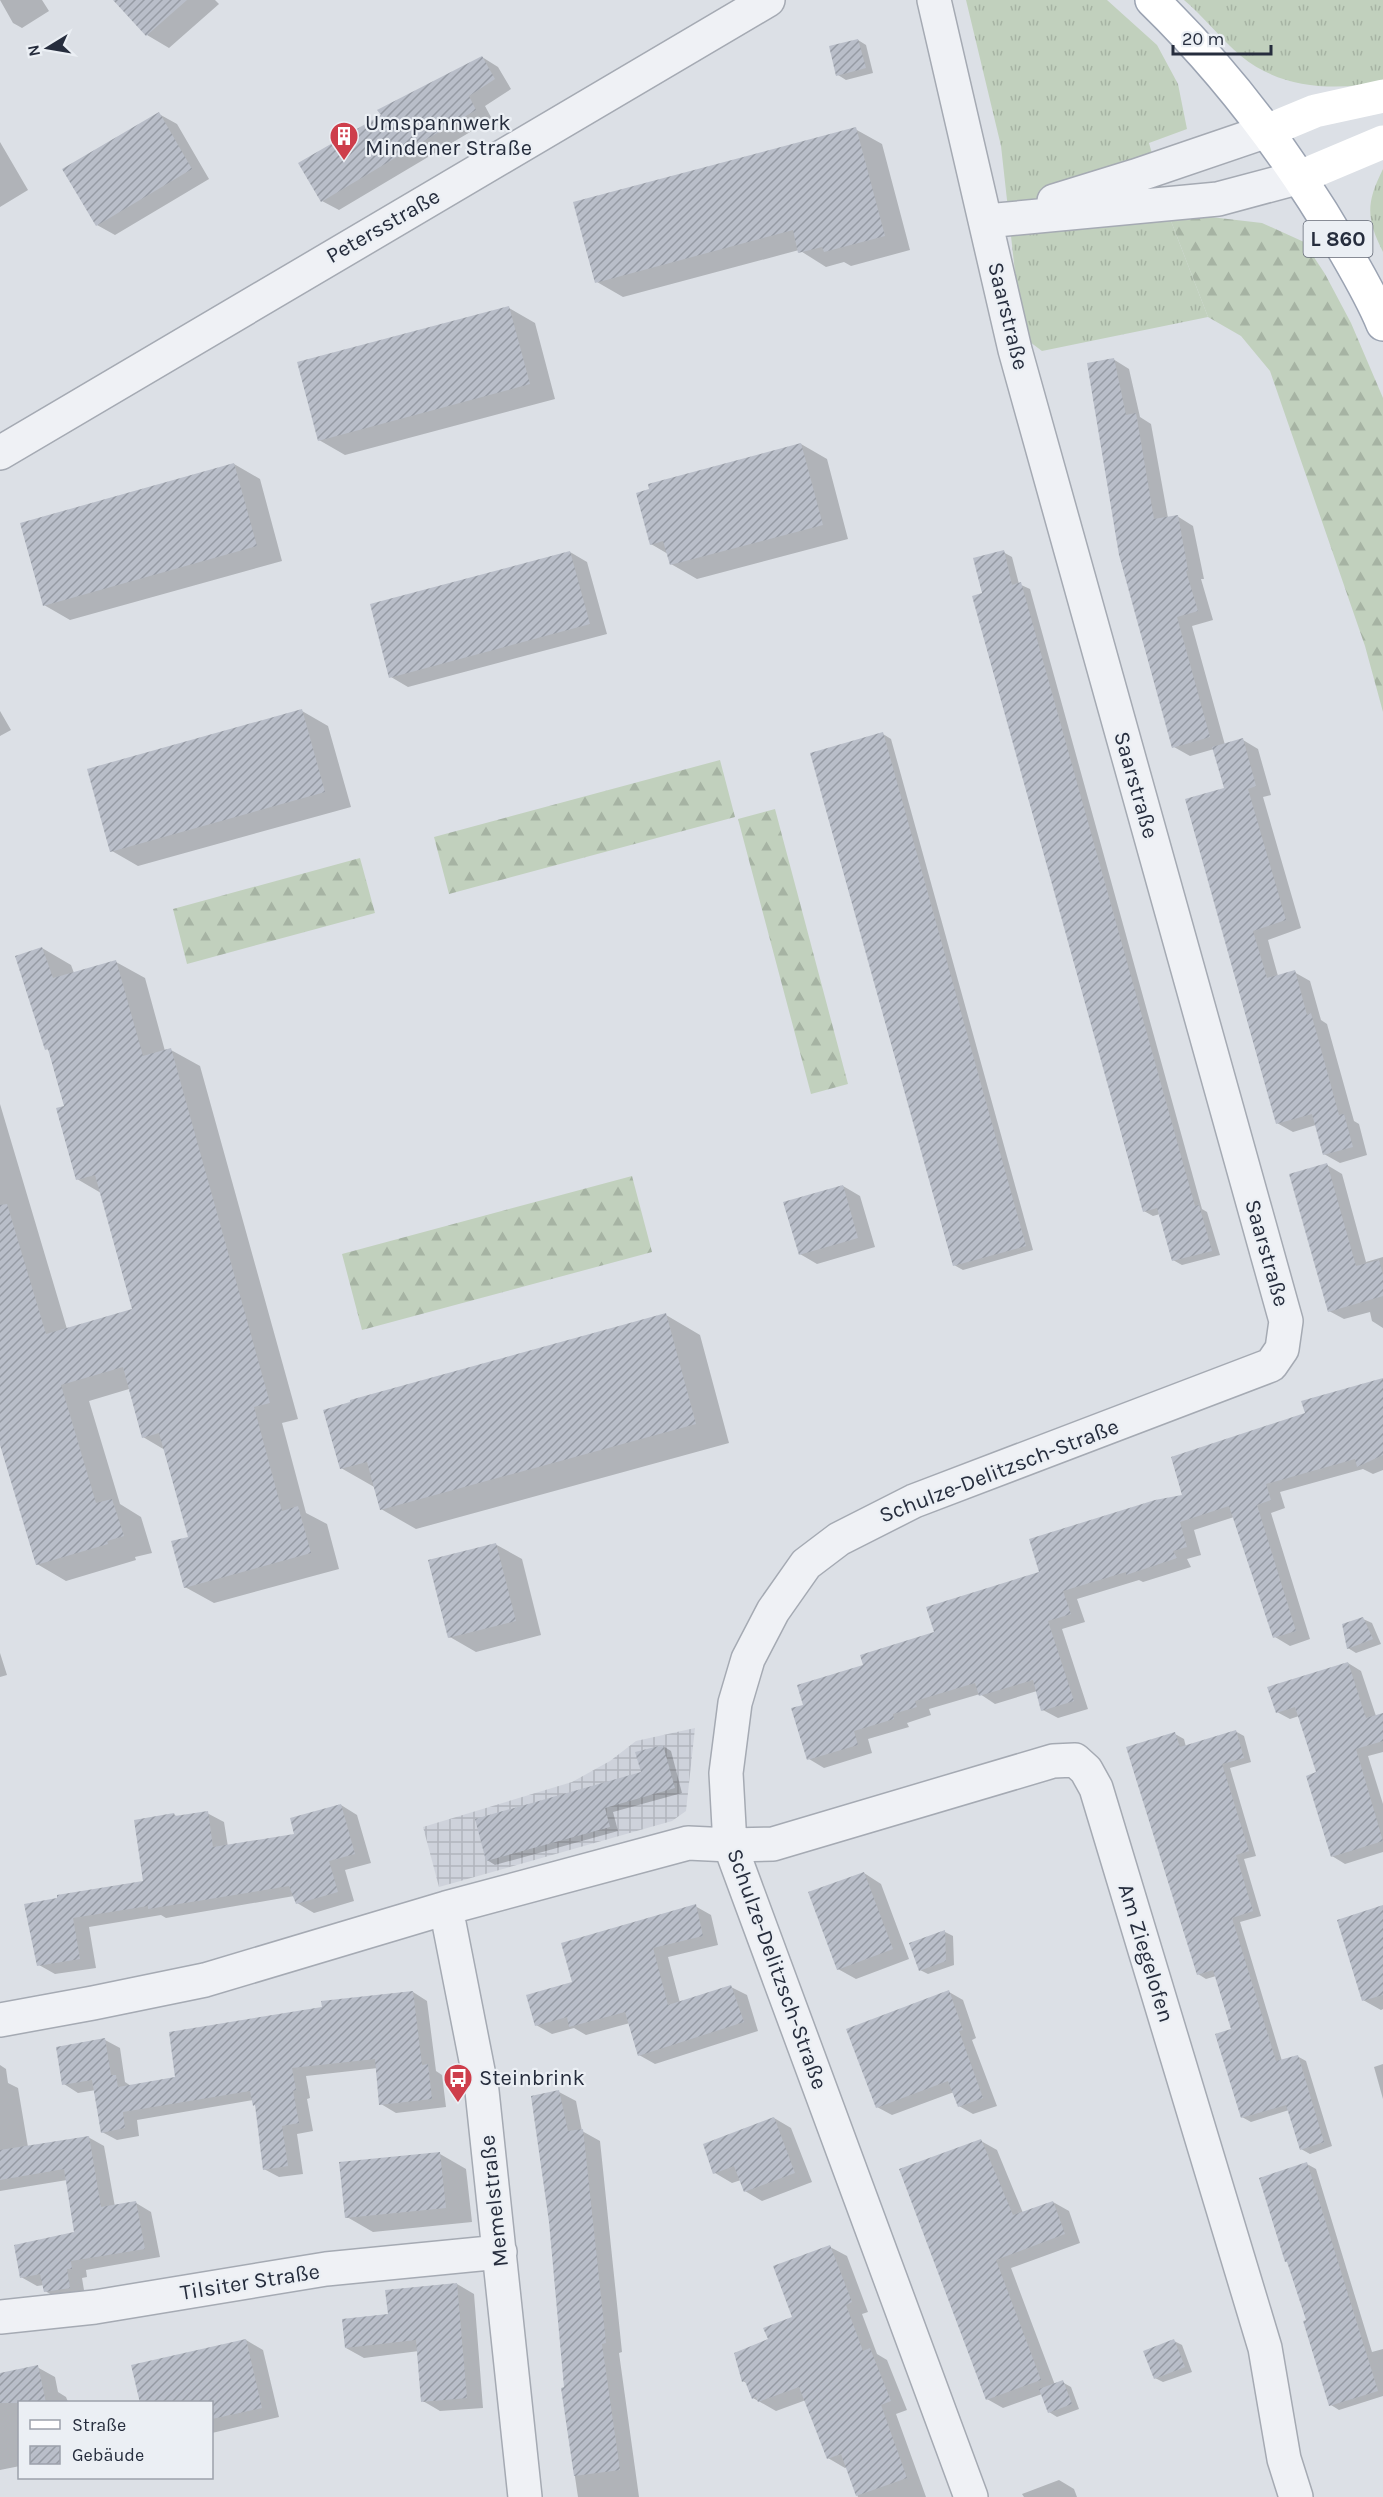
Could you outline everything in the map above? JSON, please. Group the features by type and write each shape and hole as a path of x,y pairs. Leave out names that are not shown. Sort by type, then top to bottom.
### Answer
{"main road":[{"name":"L 860","path":"1152,0 1186,34 1267,131 1300,177 1363,282 1383,324"},
{"path":"1267,131 1315,111 1383,96"},
{"path":"1300,177 1383,142"}],"street":[{"name":"Petersstraße","path":"0,453 768,0"},
{"name":"Saarstraße","path":"934,0 1015,350 1286,1322 1282,1349"},
{"path":"986,221 1135,177 1267,131"},
{"path":"986,221 1218,199 1300,177"},
{"name":"Schulze-Delitzsch-Straße","path":"971,2497 730,1845 726,1773 735,1703 748,1659 773,1611 806,1564 839,1539 914,1501 1271,1365 1282,1349"},
{"name":"Am Ziegelofen","path":"730,1845 773,1844 1053,1761 1075,1760 1086,1770 1096,1788 1265,2348 1284,2458 1296,2497"},
{"path":"0,2020 205,1980 446,1908 688,1843 730,1845"},
{"name":"Memelstraße","path":"446,1908 482,2091 525,2497"},
{"name":"Tilsiter Straße","path":"0,2317 95,2307 326,2269 500,2252"}],"shaded area":[{"path":"695,1728 686,1811 672,1821 439,1887 423,1827 572,1782 610,1761 636,1741"}],"green space":[{"path":"966,0 1107,0 1157,45 1178,84 1187,129 1149,143 1171,221 1208,317 1042,351 1030,342 1017,290 1001,146"},
{"path":"1184,0 1383,0 1383,82 1345,86 1308,85 1273,75 1241,56"},
{"path":"1383,169 1383,252 1373,229 1370,210 1373,192"},
{"path":"1202,216 1262,223 1304,242 1325,274 1351,323 1383,398 1383,712 1365,646 1270,371 1241,336 1208,317 1171,221"},
{"path":"720,760 735,817 449,894 434,837"},
{"path":"775,809 848,1084 811,1094 738,819"},
{"path":"360,858 375,913 187,964 173,909"},
{"path":"632,1176 652,1252 362,1330 342,1254"}],"building":[{"path":"113,0 187,0 146,36"},
{"path":"858,39 866,68 836,76 829,46"},
{"path":"482,56 495,79 469,96 476,110 321,202 298,163 381,115 377,110"},
{"path":"159,112 192,169 96,226 62,169"},
{"path":"856,127 885,236 824,252 822,247 798,253 793,230 595,283 573,202"},
{"path":"509,306 530,384 318,441 297,362"},
{"path":"1114,358 1126,415 1136,413 1154,519 1178,515 1188,570 1186,571 1198,611 1177,617 1210,737 1172,748 1119,555 1087,363"},
{"path":"801,443 823,525 670,565 663,541 650,545 636,493 649,489 648,484"},
{"path":"234,463 257,546 43,606 20,523"},
{"path":"1004,550 1012,585 1021,582 1195,1206 1199,1205 1212,1251 1172,1261 1157,1208 1143,1212 972,596 982,593 973,558"},
{"path":"570,551 590,624 389,678 370,604"},
{"path":"302,709 325,792 110,852 87,769"},
{"path":"883,732 1026,1246 953,1266 810,753"},
{"path":"1243,738 1256,786 1248,789 1286,920 1253,931 1267,978 1295,970 1307,1015 1311,1013 1339,1115 1344,1114 1353,1147 1323,1155 1312,1114 1276,1124 1185,799 1224,788 1212,747"},
{"path":"42,947 53,978 116,960 143,1056 171,1048 270,1403 254,1407 282,1511 298,1506 311,1553 184,1588 171,1541 188,1537 159,1433 142,1438 123,1367 61,1385 96,1503 112,1499 124,1536 107,1541 108,1544 36,1565 0,1445 0,1205 7,1204 46,1334 132,1309 95,1175 76,1180 56,1108 64,1106 48,1049 45,1050 15,956"},
{"path":"1327,1163 1356,1266 1379,1260 1383,1275 1383,1296 1328,1312 1289,1174"},
{"path":"843,1185 858,1238 799,1255 783,1202"},
{"path":"666,1313 696,1424 380,1510 367,1462 340,1469 323,1410 350,1402 350,1400"},
{"path":"1383,1378 1383,1455 1357,1467 1355,1459 1266,1484 1271,1500 1257,1505 1296,1631 1273,1638 1229,1506 1180,1522 1187,1547 1173,1551 1177,1558 1126,1575 1126,1572 1063,1591 1071,1614 1048,1621 1074,1701 1041,1711 1033,1680 979,1696 975,1683 915,1701 917,1707 893,1714 894,1719 854,1731 858,1745 807,1760 791,1708 803,1705 797,1685 863,1665 860,1655 934,1632 926,1607 1039,1572 1029,1539 1155,1500 1182,1495 1171,1457 1305,1413 1301,1401"},
{"path":"496,1543 516,1621 448,1638 428,1560"},
{"path":"1363,1617 1373,1639 1347,1649 1342,1624"},
{"path":"1348,1662 1366,1718 1383,1713 1383,1741 1356,1749 1383,1841 1331,1857 1306,1776 1316,1772 1295,1707 1276,1713 1267,1687"},
{"path":"1236,1730 1244,1758 1222,1764 1249,1851 1236,1855 1253,1911 1232,1918 1276,2061 1298,2055 1324,2142 1300,2150 1286,2105 1241,2118 1215,2034 1231,2029 1213,1970 1197,1975 1126,1747 1175,1732 1180,1747"},
{"path":"663,1745 675,1788 605,1808 610,1827 486,1861 475,1819 641,1772 635,1752"},
{"path":"341,1804 355,1854 329,1861 338,1892 296,1904 289,1886 148,1909 148,1906 73,1918 80,1959 37,1966 24,1904 57,1898 57,1895 143,1881 134,1820 174,1813 175,1816 208,1811 213,1847 294,1834 290,1818"},
{"path":"864,1872 893,1949 837,1970 808,1892"},
{"path":"696,1904 703,1936 653,1948 668,2005 731,1985 744,2022 638,2056 625,2012 569,2027 567,2017 535,2026 526,1995 572,1982 561,1943"},
{"path":"1383,1905 1383,1995 1362,2001 1337,1920"},
{"path":"945,1930 946,1961 919,1971 909,1943"},
{"path":"949,1990 963,2030 959,2031 983,2098 958,2107 948,2081 876,2108 846,2029"},
{"path":"413,1991 422,2065 428,2064 432,2099 379,2105 375,2059 292,2068 296,2090 293,2091 299,2123 282,2126 288,2166 263,2170 255,2105 253,2106 250,2091 123,2112 125,2128 101,2133 92,2080 62,2085 56,2047 105,2038 111,2075 116,2075 118,2087 175,2077 169,2032 322,2007 321,2001"},
{"path":"559,2090 568,2131 583,2129 606,2343 602,2344 620,2470 574,2476 561,2388 564,2387 549,2222 531,2096"},
{"path":"774,2117 795,2173 744,2192 734,2166 713,2174 703,2144"},
{"path":"89,2136 101,2207 136,2201 145,2249 71,2261 72,2269 67,2269 70,2288 44,2292 40,2274 20,2278 14,2245 74,2232 64,2169 0,2180 0,2150"},
{"path":"981,2139 1013,2215 1053,2201 1065,2234 996,2260 1041,2380 986,2400 899,2169"},
{"path":"440,2152 446,2208 345,2218 339,2162"},
{"path":"1307,2162 1378,2391 1329,2406 1303,2321 1306,2320 1259,2178"},
{"path":"830,2245 852,2302 846,2305 863,2351 870,2348 891,2401 881,2405 907,2478 856,2496 841,2454 827,2459 799,2387 758,2402 756,2397 752,2399 745,2381 742,2382 734,2353 768,2339 763,2328 792,2317 773,2266"},
{"path":"457,2283 467,2398 421,2402 416,2340 345,2348 342,2319 388,2314 385,2290"},
{"path":"246,2339 262,2408 213,2419 213,2401 140,2401 131,2365"},
{"path":"1174,2339 1185,2367 1154,2379 1143,2351"},
{"path":"38,2365 46,2401 0,2403 0,2373"},
{"path":"1063,2380 1072,2404 1048,2413 1039,2389"}],"place":[{"name":"Umspannwerk Mindener Straße","path":"344,162"},
{"name":"Steinbrink","path":"458,2104"}]}
